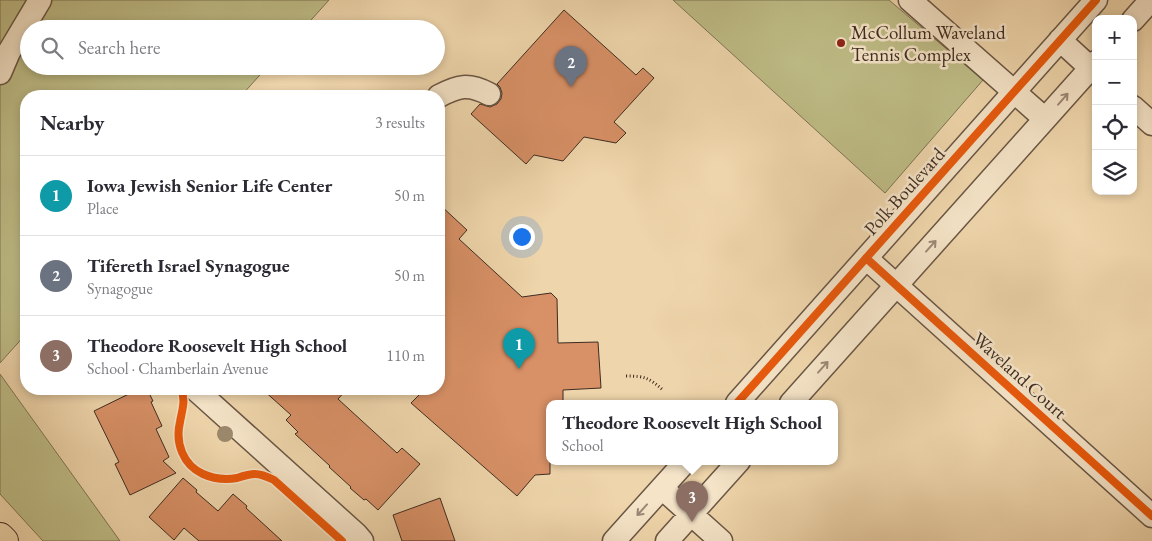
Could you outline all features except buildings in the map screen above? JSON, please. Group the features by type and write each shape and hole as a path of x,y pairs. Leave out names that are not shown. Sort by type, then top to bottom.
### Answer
{"highway":[{"path":"0,537 4,541"}],"street":[{"path":"28,20 40,0"},
{"path":"910,0 1046,119"},
{"name":"Polk Boulevard","path":"740,400 1096,0"},
{"path":"1137,16 1151,0"},
{"path":"0,73 20,34"},
{"path":"1060,40 1092,65"},
{"path":"794,400 1092,69"},
{"path":"445,93 452,89 465,87 479,89 488,94"},
{"path":"1137,111 1152,124"},
{"name":"Waveland Court","path":"866,258 1152,516"},
{"path":"202,395 362,541"},
{"path":"614,541 682,465"},
{"path":"667,541 735,465"},
{"path":"662,488 721,541"}],"path":[{"path":"626,376 646,377 663,390"}],"shaded area":[{"path":"0,0 329,0 311,20 20,20 20,75 260,75 246,90 20,90 20,341 0,363"},
{"name":"McCollum Waveland Tennis Complex","path":"673,0 889,0 983,80 885,193"},
{"path":"0,374 120,541 43,541 0,494"}],"cycle path":[{"path":"740,400 1096,0"},
{"path":"866,258 1152,516"},
{"path":"182,395 183,409 179,438 182,452 190,465 203,474 215,478 233,479 255,474 274,480 342,541"}],"place":[{"name":"McCollum Waveland Tennis Complex","path":"841,43"},
{"name":"Tifereth Israel Synagogue","path":"571,87"},
{"name":"Iowa Jewish Senior Life Center","path":"519,369"},
{"name":"Theodore Roosevelt High School","path":"692,522"}]}
